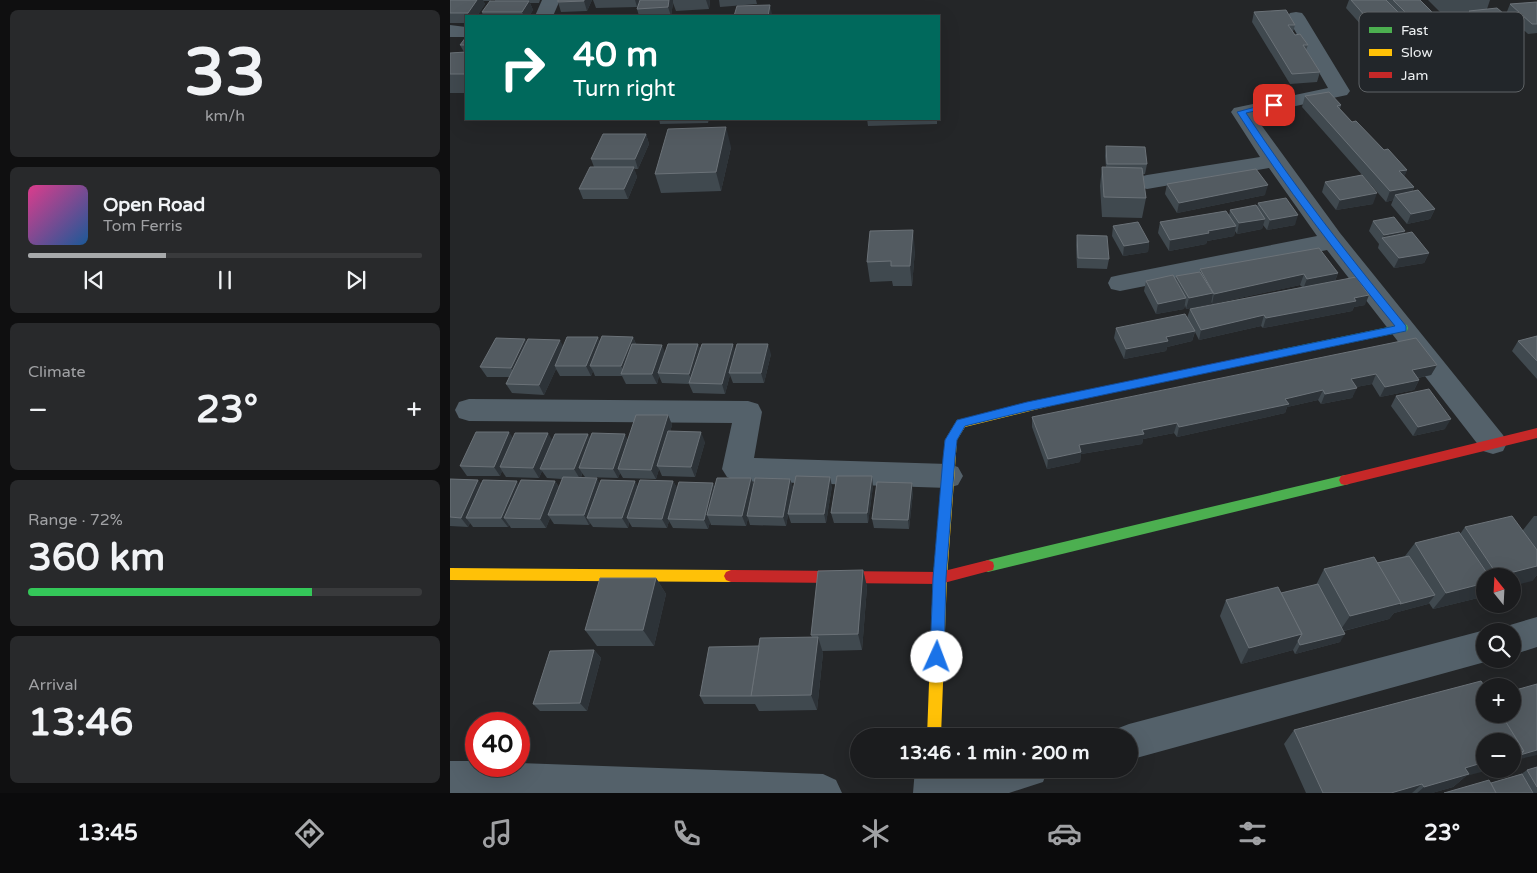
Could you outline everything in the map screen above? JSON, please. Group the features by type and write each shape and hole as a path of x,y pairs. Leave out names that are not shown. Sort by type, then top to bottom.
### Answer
{"street":[{"path":"544,15 551,0"},
{"path":"1296,17 1340,91 1241,112 1273,161 1332,241 1493,443"},
{"path":"450,31 465,32"},
{"path":"1147,182 1273,161"},
{"path":"1120,284 1332,241"},
{"path":"934,728 940,578 951,440 961,423 1027,407 1403,328"},
{"path":"469,410 748,412 737,468 948,476"},
{"path":"450,574 940,578 1537,433"},
{"path":"1521,636 1537,632"},
{"path":"1138,740 1476,648"},
{"path":"932,793 933,778"},
{"path":"940,793 996,778"},
{"path":"450,779 823,793"}],"building":[{"path":"450,0 477,0 468,13 450,13"},
{"path":"558,0 584,0 584,1 558,2"},
{"path":"640,0 669,0 668,7 637,9"},
{"path":"1351,0 1386,0 1398,12 1362,12"},
{"path":"1393,0 1420,0 1432,12 1405,12"},
{"path":"490,1 529,1 522,12 482,12"},
{"path":"1537,2 1537,24 1532,24 1524,17 1524,12 1519,12 1510,4"},
{"path":"770,5 768,15 734,15 737,6"},
{"path":"1497,8 1502,12 1470,12"},
{"path":"1286,10 1295,25 1288,25 1295,35 1300,34 1308,45 1303,45 1320,72 1292,74 1254,12"},
{"path":"465,38 465,45 460,45"},
{"path":"465,52 465,74 450,74 450,53"},
{"path":"1329,92 1341,105 1337,106 1352,122 1356,121 1384,150 1388,149 1407,170 1399,171 1414,187 1390,191 1305,96"},
{"path":"726,127 716,172 655,174 668,129"},
{"path":"603,134 646,134 635,159 591,159"},
{"path":"1106,146 1145,147 1147,164 1107,164"},
{"path":"590,167 634,167 624,189 579,189"},
{"path":"1102,167 1142,168 1146,198 1104,197"},
{"path":"1256,169 1268,185 1179,203 1167,184"},
{"path":"1362,175 1377,193 1340,200 1325,182"},
{"path":"1418,190 1435,209 1411,214 1395,195"},
{"path":"1286,198 1298,215 1270,220 1258,203"},
{"path":"1256,205 1265,219 1239,223 1230,210"},
{"path":"1226,211 1236,226 1170,240 1160,222"},
{"path":"1394,217 1405,231 1384,235 1373,221"},
{"path":"1138,222 1149,242 1124,246 1113,226"},
{"path":"913,230 910,266 891,266 891,261 867,262 870,231"},
{"path":"1412,232 1429,253 1399,258 1382,238"},
{"path":"1077,235 1107,236 1109,259 1078,258"},
{"path":"1319,248 1338,273 1307,279 1304,274 1214,294 1200,269"},
{"path":"1200,272 1213,293 1189,298 1176,276"},
{"path":"1173,275 1186,298 1158,304 1146,281"},
{"path":"1356,277 1369,295 1354,298 1356,301 1266,318 1264,315 1201,330 1190,309"},
{"path":"1185,314 1195,331 1166,337 1168,341 1126,349 1116,328"},
{"path":"602,336 633,337 621,366 590,366"},
{"path":"1537,336 1537,361 1518,341"},
{"path":"567,337 598,337 586,366 555,366"},
{"path":"496,338 525,339 511,368 480,367"},
{"path":"1416,338 1437,365 1412,370 1419,380 1385,387 1376,374 1351,379 1357,388 1325,394 1323,390 1285,399 1289,404 1179,427 1177,423 1142,430 1144,434 1079,445 1081,452 1048,459 1032,417"},
{"path":"528,339 560,340 539,385 506,384"},
{"path":"632,344 662,345 652,374 621,374"},
{"path":"668,344 698,344 689,374 658,373"},
{"path":"702,344 733,344 722,384 689,383"},
{"path":"737,344 768,344 761,373 729,373"},
{"path":"1429,389 1451,419 1418,427 1396,396"},
{"path":"636,415 668,415 651,470 618,469"},
{"path":"668,431 701,432 691,467 657,466"},
{"path":"476,432 509,432 494,467 460,466"},
{"path":"515,433 548,433 533,468 500,467"},
{"path":"592,433 625,434 613,469 579,468"},
{"path":"555,434 588,434 574,469 540,469"},
{"path":"796,476 830,477 824,514 788,514"},
{"path":"837,476 872,476 867,513 831,513"},
{"path":"563,477 597,478 584,515 548,515"},
{"path":"717,478 751,478 742,516 707,515"},
{"path":"755,478 790,479 783,517 747,516"},
{"path":"450,479 478,480 461,518 450,517"},
{"path":"483,480 517,481 501,518 466,518"},
{"path":"521,480 555,481 540,519 504,518"},
{"path":"601,480 635,481 622,518 587,518"},
{"path":"640,480 673,481 662,519 627,518"},
{"path":"679,482 713,483 704,520 668,519"},
{"path":"877,482 912,483 908,520 872,519"},
{"path":"1512,516 1537,550 1537,566 1521,570 1521,568 1493,568 1465,527"},
{"path":"1459,532 1484,568 1476,568 1476,585 1446,593 1415,543"},
{"path":"1409,556 1435,595 1400,604 1377,563"},
{"path":"1374,557 1401,603 1350,616 1324,569"},
{"path":"863,570 858,634 811,635 818,571"},
{"path":"600,578 656,578 643,630 585,630"},
{"path":"1318,584 1345,634 1300,645 1298,641 1302,634 1281,593"},
{"path":"1278,587 1302,634 1249,648 1226,600"},
{"path":"818,637 811,695 751,696 760,638"},
{"path":"759,646 751,696 700,696 709,647"},
{"path":"594,650 580,703 533,704 550,651"},
{"path":"1476,682 1476,723 1507,723 1513,733 1476,733 1476,765 1465,768 1469,774 1424,787 1422,784 1391,793 1323,793 1294,730"},
{"path":"1537,684 1537,750 1521,755 1524,751 1521,746 1521,733 1513,733 1507,723 1521,723 1521,688"},
{"path":"1537,767 1537,787 1527,770"},
{"path":"1521,774 1533,793 1496,793 1491,783 1508,778 1521,778"},
{"path":"1489,780 1496,793 1444,793"}],"traffic: fast":[{"path":"1268,356 1403,328"},
{"path":"988,566 1345,480"}],"traffic: slow":[{"path":"934,728 940,578 951,440 961,423 1063,399"},
{"path":"450,574 731,576"}],"traffic: jam":[{"path":"1063,399 1268,356"},
{"path":"1345,480 1537,433"},
{"path":"731,576 940,578 988,566"}],"route":[{"path":"937,657 940,578 949,458 951,440 961,423 988,415 1403,328 1332,241 1273,161 1241,112 1274,105"}]}
